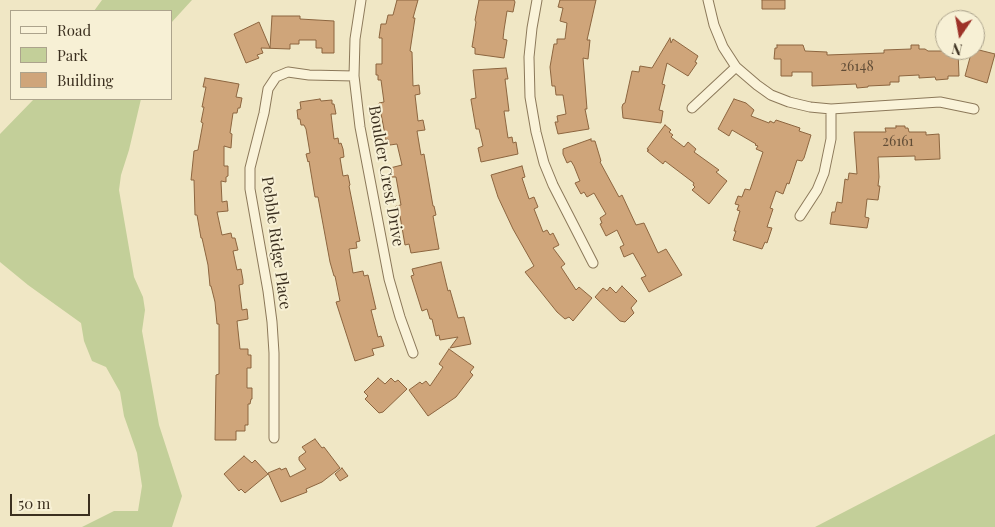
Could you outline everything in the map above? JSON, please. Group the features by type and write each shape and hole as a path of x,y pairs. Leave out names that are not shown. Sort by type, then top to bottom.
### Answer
{"street":[{"name":"Boulder Crest Drive","path":"361,0 354,76 360,127 389,279 413,353"},
{"path":"537,0 529,57 530,96 536,132 552,185 593,263"},
{"path":"708,0 714,25 723,47 736,68 771,94 789,102 831,109 940,102 974,110"},
{"path":"692,108 736,68"},
{"name":"Pebble Ridge Place","path":"274,438 272,322 250,189 250,168 268,89 276,77 288,72 309,75 354,76"},
{"path":"800,216 817,190 824,173 831,139 831,109"}],"green space":[{"path":"102,0 192,0 172,22 172,10 95,10"},
{"path":"33,100 141,100 121,175 119,190 134,277 143,297 145,310 142,331 159,425 182,496 172,527 82,527 114,511 138,511 142,486 137,453 124,416 120,392 106,367 92,361 84,341 81,323 28,285 0,262 0,134"},
{"path":"995,434 995,527 815,527"}],"building":[{"path":"397,0 418,0 413,18 415,18 410,51 412,52 413,86 419,85 420,94 415,95 418,121 423,120 425,130 417,131 421,155 424,154 436,215 433,216 439,249 411,253 409,244 405,245 400,216 398,216 396,206 401,205 396,177 392,177 390,168 402,165 397,144 390,145 388,139 386,140 379,103 384,102 381,80 378,80 378,75 376,75 376,64 382,64 382,38 379,38 381,24 386,24 388,15 393,15"},
{"path":"479,0 514,0 515,2 513,12 507,11 503,39 507,40 504,58 475,54 475,48 472,47"},
{"path":"560,0 596,0 587,40 590,40 588,59 583,58 587,109 585,109 589,129 558,134 555,122 558,122 557,116 566,114 563,95 556,95 555,86 552,86 550,67 554,44 557,44 557,39 565,39 567,23 560,21 563,8 558,7"},
{"path":"762,0 785,0 785,9 762,9"},
{"path":"272,16 300,16 300,19 334,21 334,53 322,53 322,48 316,48 316,40 299,40 299,44 290,44 290,49 261,48 263,53 257,55 259,58 246,63 234,34 259,22 270,48"},
{"path":"670,38 671,43 673,39 698,56 695,62 697,63 688,76 667,63 662,84 665,85 659,110 663,111 661,123 623,118 622,107 625,103 632,71 639,72 640,66 652,68"},
{"path":"777,45 803,45 805,51 827,52 827,55 884,53 884,50 911,49 911,45 919,45 919,49 935,51 935,60 958,60 959,76 948,76 948,79 936,80 935,77 919,78 919,75 899,76 899,82 890,82 890,85 857,88 856,84 812,86 812,72 792,72 792,76 781,76 781,59 774,59 775,48 777,48"},
{"path":"985,52 995,54 987,83 965,76 969,60 985,60"},
{"path":"506,68 508,79 505,79 509,111 504,111 508,138 512,137 513,143 516,142 518,154 481,162 478,148 483,146 479,129 476,129 471,100 476,98 473,70"},
{"path":"205,78 239,84 236,97 242,98 237,113 233,113 230,133 232,134 231,148 224,146 224,166 228,166 228,176 226,177 226,182 221,181 222,202 227,201 228,211 217,212 222,235 231,233 232,238 235,238 238,250 233,251 237,270 241,269 243,284 239,285 242,310 247,309 248,319 237,321 240,349 248,349 248,355 251,355 251,368 247,368 247,388 252,388 252,399 250,404 248,404 248,425 245,425 245,431 236,431 236,440 215,440 216,375 219,374 219,324 217,324 215,302 210,286 208,265 197,215 195,215 194,180 191,180 194,151 198,150 203,123 201,122 206,87 203,87"},
{"path":"320,99 321,101 332,100 332,104 334,104 336,114 331,114 334,139 338,138 339,144 341,143 343,149 344,157 340,158 343,176 348,175 360,241 356,242 357,248 349,249 353,273 363,271 364,276 368,275 376,309 371,310 378,337 381,336 384,346 372,349 374,355 355,361 336,302 340,301 335,276 330,262 318,197 315,197 309,161 306,154 310,153 306,129 304,125 301,125 300,119 298,119 297,110 301,109 300,102"},
{"path":"734,99 746,103 754,110 751,116 769,123 770,121 774,123 776,120 800,128 799,131 811,135 804,158 802,161 797,160 789,184 787,183 783,194 776,191 770,208 773,209 767,227 772,228 767,243 765,242 762,249 733,240 740,211 737,210 739,205 735,204 738,196 742,197 745,189 750,190 763,152 756,149 758,146 756,144 732,130 729,136 718,129"},
{"path":"665,125 671,130 669,132 673,135 671,137 684,147 688,142 696,149 694,152 719,170 716,172 727,181 709,204 692,190 695,187 694,183 665,161 663,164 647,151"},
{"path":"896,126 905,126 909,132 926,132 926,135 939,134 940,159 915,160 915,156 878,157 878,186 880,186 878,200 867,199 865,217 869,218 867,228 830,224 832,212 835,212 837,202 842,203 845,179 848,180 849,173 857,174 854,132 886,132 885,128 896,128"},
{"path":"591,139 591,141 595,141 600,162 619,197 622,195 636,225 644,223 658,253 666,249 682,275 649,292 641,278 646,276 633,253 624,257 620,247 624,245 617,230 606,236 600,224 602,223 600,218 606,214 594,193 587,197 584,192 581,194 575,183 580,181 574,166 571,161 567,163 563,154 563,149"},
{"path":"522,166 525,177 522,178 529,199 534,197 538,207 534,209 543,232 547,230 550,235 553,233 559,245 553,248 565,264 561,267 576,290 579,287 592,298 573,321 569,317 565,319 557,312 525,272 534,266 513,229 498,197 491,175"},
{"path":"441,262 448,291 450,290 458,318 464,317 471,344 450,348 458,337 440,340 439,335 436,336 432,319 430,319 427,309 422,311 411,276 414,275 412,269"},
{"path":"622,286 637,301 631,308 634,313 625,322 620,321 595,297 603,288 607,291 610,287 616,293"},
{"path":"449,349 474,367 470,372 473,375 456,397 428,416 409,390 420,382 422,384 426,381 430,386 443,367 439,364"},
{"path":"378,378 385,384 391,378 395,382 398,380 407,389 383,412 379,413 365,399 368,396 364,392"},
{"path":"315,439 322,448 324,447 340,468 322,482 306,489 307,492 281,502 268,473 280,468 281,470 286,468 290,477 306,469 299,460 299,457 306,452 302,447"},
{"path":"244,456 252,463 255,460 268,474 245,493 241,489 239,491 224,474"},
{"path":"342,468 348,476 340,481 335,474"}]}
